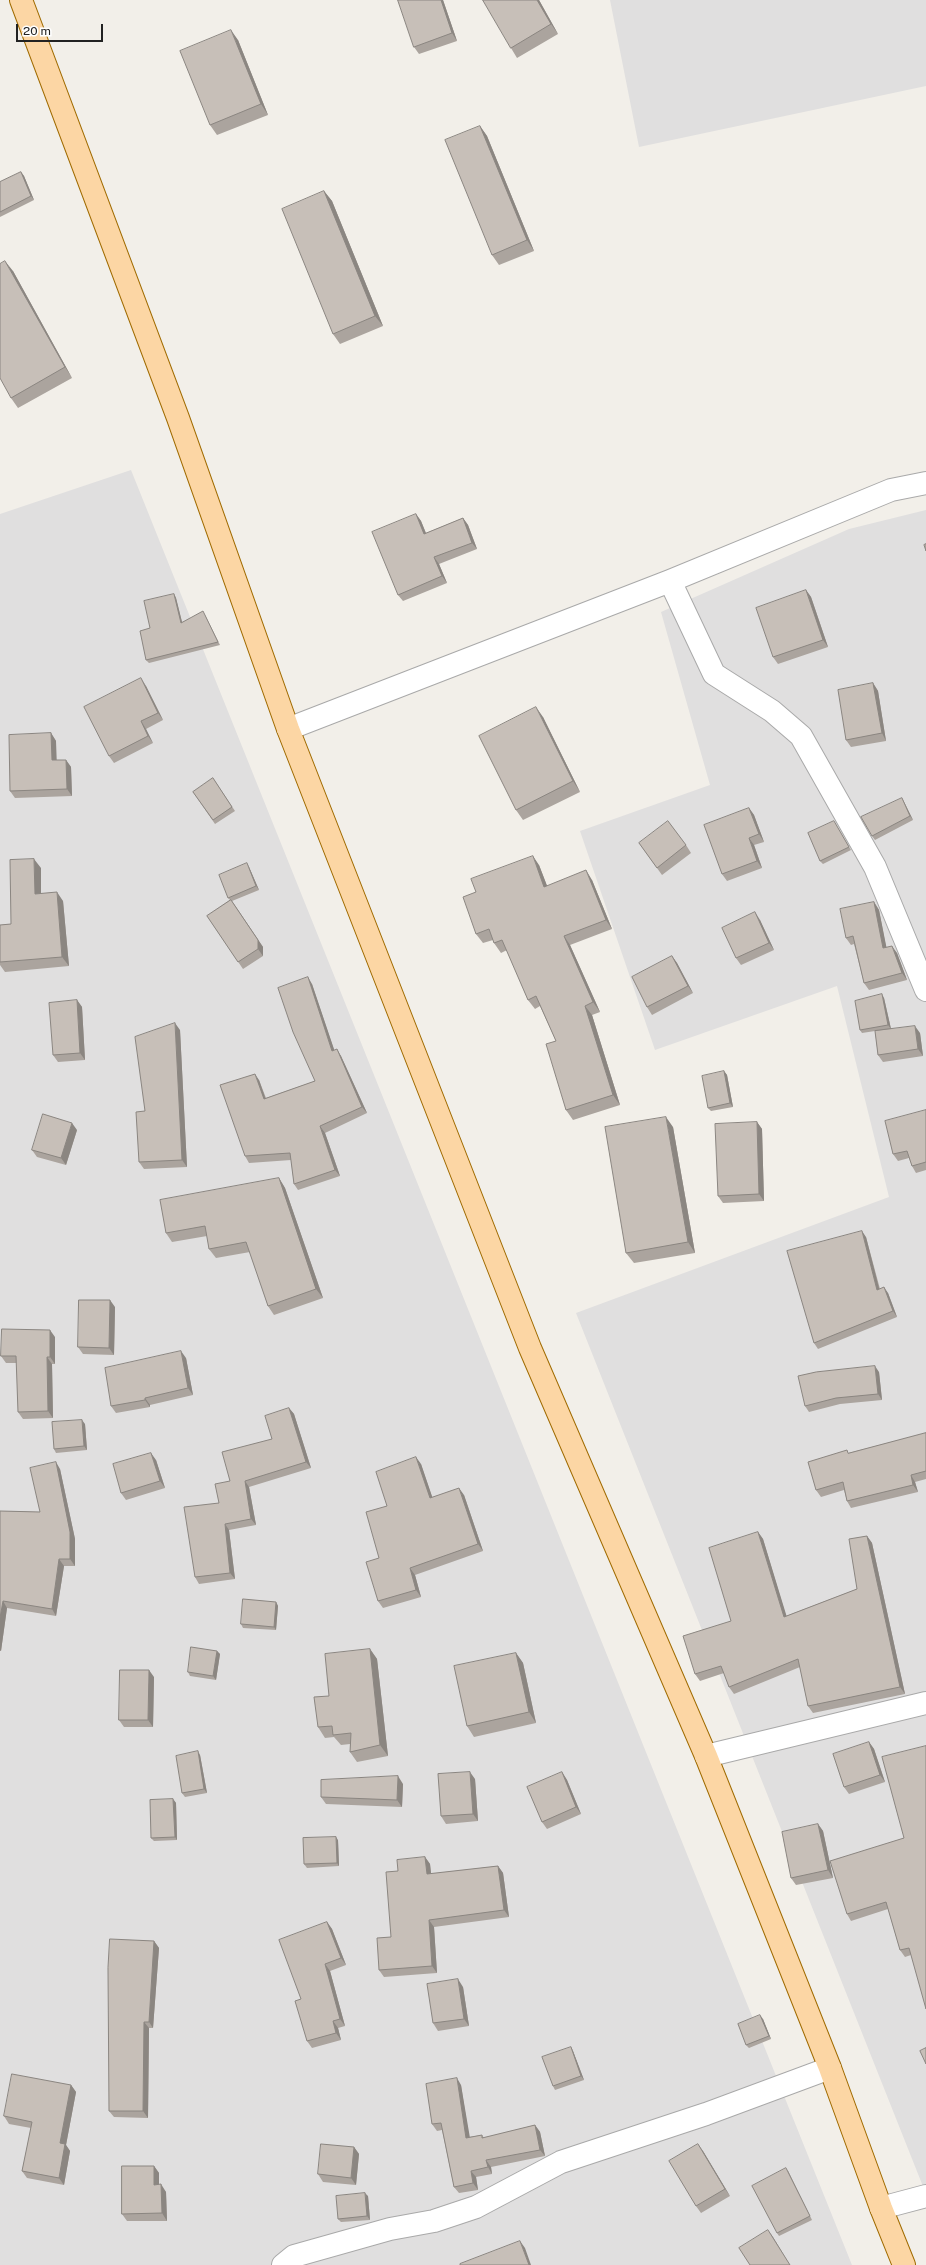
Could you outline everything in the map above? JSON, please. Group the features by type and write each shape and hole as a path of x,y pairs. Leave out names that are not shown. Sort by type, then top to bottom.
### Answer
{"main road":[{"path":"21,0 178,418 288,729 530,1348 706,1756 830,2068 881,2208 904,2265"}],"street":[{"path":"288,729 670,580 891,490 926,483"},
{"path":"670,580 714,674 772,711 801,736 875,867 926,990"},
{"path":"706,1756 926,1703"},
{"path":"283,2265 294,2256 390,2230 434,2221 476,2207 561,2162 706,2114 830,2068"},
{"path":"881,2208 926,2196"}],"shaded area":[{"path":"610,0 926,0 926,86 639,147"},
{"path":"131,470 852,2265 0,2265 0,514"},
{"path":"926,510 926,2194 576,1313 889,1197 837,986 655,1050 580,831 710,785 661,612 849,529"}],"building":[{"path":"398,0 441,0 452,33 414,47"},
{"path":"483,0 537,0 551,24 511,48"},
{"path":"231,30 261,104 210,125 180,51"},
{"path":"480,126 527,240 492,255 445,140"},
{"path":"21,172 31,196 0,212 0,182"},
{"path":"324,191 375,316 333,334 282,209"},
{"path":"5,261 65,367 11,398 0,378 0,264"},
{"path":"416,514 424,534 463,518 472,543 434,557 442,576 398,595 372,532"},
{"path":"806,590 823,640 773,657 756,608"},
{"path":"174,594 181,623 203,611 218,642 146,660 140,631 150,628 144,601"},
{"path":"141,678 158,713 141,721 148,736 109,756 84,707"},
{"path":"873,683 882,733 846,740 838,690"},
{"path":"536,707 573,781 516,810 479,736"},
{"path":"51,733 52,760 66,760 67,789 10,791 9,735"},
{"path":"213,778 232,807 213,820 193,792"},
{"path":"902,798 910,816 872,836 861,817"},
{"path":"749,808 759,834 749,838 757,861 722,874 704,825"},
{"path":"668,821 686,845 657,868 639,843"},
{"path":"834,821 849,847 820,861 808,833"},
{"path":"533,856 544,887 586,870 606,920 564,936 593,1002 585,1006 613,1095 566,1110 546,1044 556,1041 536,996 528,1000 502,940 494,943 489,929 476,934 463,897 476,892 471,879"},
{"path":"34,859 35,894 57,892 62,957 0,962 0,925 11,924 10,860"},
{"path":"247,863 256,886 228,898 219,875"},
{"path":"231,900 258,940 258,949 238,962 207,916"},
{"path":"874,902 883,948 892,946 902,973 864,983 853,936 846,938 840,909"},
{"path":"755,912 769,943 736,958 722,928"},
{"path":"672,956 688,986 647,1007 632,977"},
{"path":"308,977 332,1051 337,1049 362,1107 320,1126 335,1170 294,1184 290,1153 245,1156 220,1085 255,1074 264,1099 315,1081 293,1032 278,988"},
{"path":"882,994 888,1025 860,1030 855,1001"},
{"path":"77,1000 80,1053 53,1055 49,1003"},
{"path":"175,1023 182,1160 139,1162 136,1112 145,1111 135,1037"},
{"path":"915,1026 918,1049 878,1055 875,1031"},
{"path":"724,1071 730,1103 708,1108 702,1076"},
{"path":"926,1110 926,1162 912,1166 907,1151 893,1154 885,1121"},
{"path":"43,1114 72,1123 61,1158 32,1150"},
{"path":"666,1117 688,1242 626,1253 605,1127"},
{"path":"757,1122 759,1194 718,1196 715,1124"},
{"path":"279,1178 316,1289 268,1306 246,1242 209,1249 205,1226 166,1233 160,1200"},
{"path":"862,1231 877,1290 884,1287 893,1311 814,1343 787,1251"},
{"path":"79,1300 110,1300 109,1348 78,1347"},
{"path":"2,1329 50,1330 50,1357 47,1357 48,1411 18,1412 16,1356 1,1356"},
{"path":"181,1351 188,1388 145,1398 145,1400 111,1406 105,1368"},
{"path":"875,1366 878,1394 836,1398 805,1406 798,1376 816,1372"},
{"path":"289,1408 306,1462 245,1481 251,1519 225,1524 230,1573 195,1577 184,1507 219,1503 215,1484 230,1481 222,1452 272,1439 265,1416"},
{"path":"82,1420 84,1446 54,1449 52,1422"},
{"path":"926,1433 926,1471 911,1475 913,1485 847,1501 843,1482 816,1490 808,1462 847,1450 848,1453"},
{"path":"151,1453 160,1481 121,1493 113,1464"},
{"path":"416,1457 430,1498 459,1488 478,1544 410,1568 416,1590 378,1601 366,1562 379,1558 366,1512 387,1506 376,1472"},
{"path":"56,1462 70,1532 70,1559 59,1559 52,1609 3,1601 0,1618 0,1511 40,1512 30,1468"},
{"path":"758,1532 784,1617 857,1589 849,1539 867,1536 900,1687 808,1706 798,1659 729,1687 721,1666 695,1674 683,1636 731,1621 709,1548"},
{"path":"243,1599 276,1602 274,1627 241,1624"},
{"path":"191,1647 217,1651 213,1676 188,1672"},
{"path":"370,1649 380,1745 350,1752 351,1733 333,1735 332,1726 318,1727 314,1697 329,1696 325,1654"},
{"path":"516,1653 529,1712 467,1726 454,1666"},
{"path":"120,1670 149,1670 148,1720 119,1720"},
{"path":"869,1742 880,1775 844,1787 833,1754"},
{"path":"926,1746 926,2009 909,1948 900,1950 886,1902 847,1914 830,1861 904,1838 882,1757"},
{"path":"198,1751 204,1789 182,1793 176,1756"},
{"path":"470,1772 473,1814 441,1816 438,1774"},
{"path":"562,1772 576,1807 542,1822 527,1787"},
{"path":"398,1776 397,1800 321,1797 321,1780"},
{"path":"173,1799 175,1837 151,1838 150,1800"},
{"path":"818,1824 828,1870 791,1878 782,1832"},
{"path":"336,1837 337,1863 304,1864 303,1838"},
{"path":"425,1857 427,1874 498,1866 504,1910 429,1920 432,1966 379,1970 377,1938 391,1937 386,1872 398,1871 397,1860"},
{"path":"327,1922 341,1958 325,1964 340,2019 333,2021 336,2033 307,2041 295,2001 301,1999 279,1940"},
{"path":"110,1939 154,1941 149,2022 144,2022 143,2111 109,2111 108,1968"},
{"path":"458,1979 464,2019 433,2023 427,1984"},
{"path":"760,2015 769,2036 746,2045 738,2024"},
{"path":"571,2047 581,2076 553,2086 542,2057"},
{"path":"926,2048 926,2064 920,2051"},
{"path":"12,2074 71,2085 60,2143 65,2144 59,2178 22,2171 32,2122 4,2116"},
{"path":"457,2078 466,2138 482,2135 482,2138 535,2125 540,2150 486,2160 488,2167 471,2171 473,2183 454,2187 441,2123 432,2124 426,2084"},
{"path":"321,2144 354,2147 351,2178 318,2174"},
{"path":"698,2144 725,2189 696,2206 669,2161"},
{"path":"122,2166 154,2166 154,2185 161,2184 162,2213 122,2214"},
{"path":"786,2168 810,2216 777,2233 752,2186"},
{"path":"365,2193 367,2216 338,2219 336,2196"},
{"path":"768,2230 790,2265 750,2265 739,2248"},
{"path":"520,2241 529,2265 460,2265 460,2264"}]}
